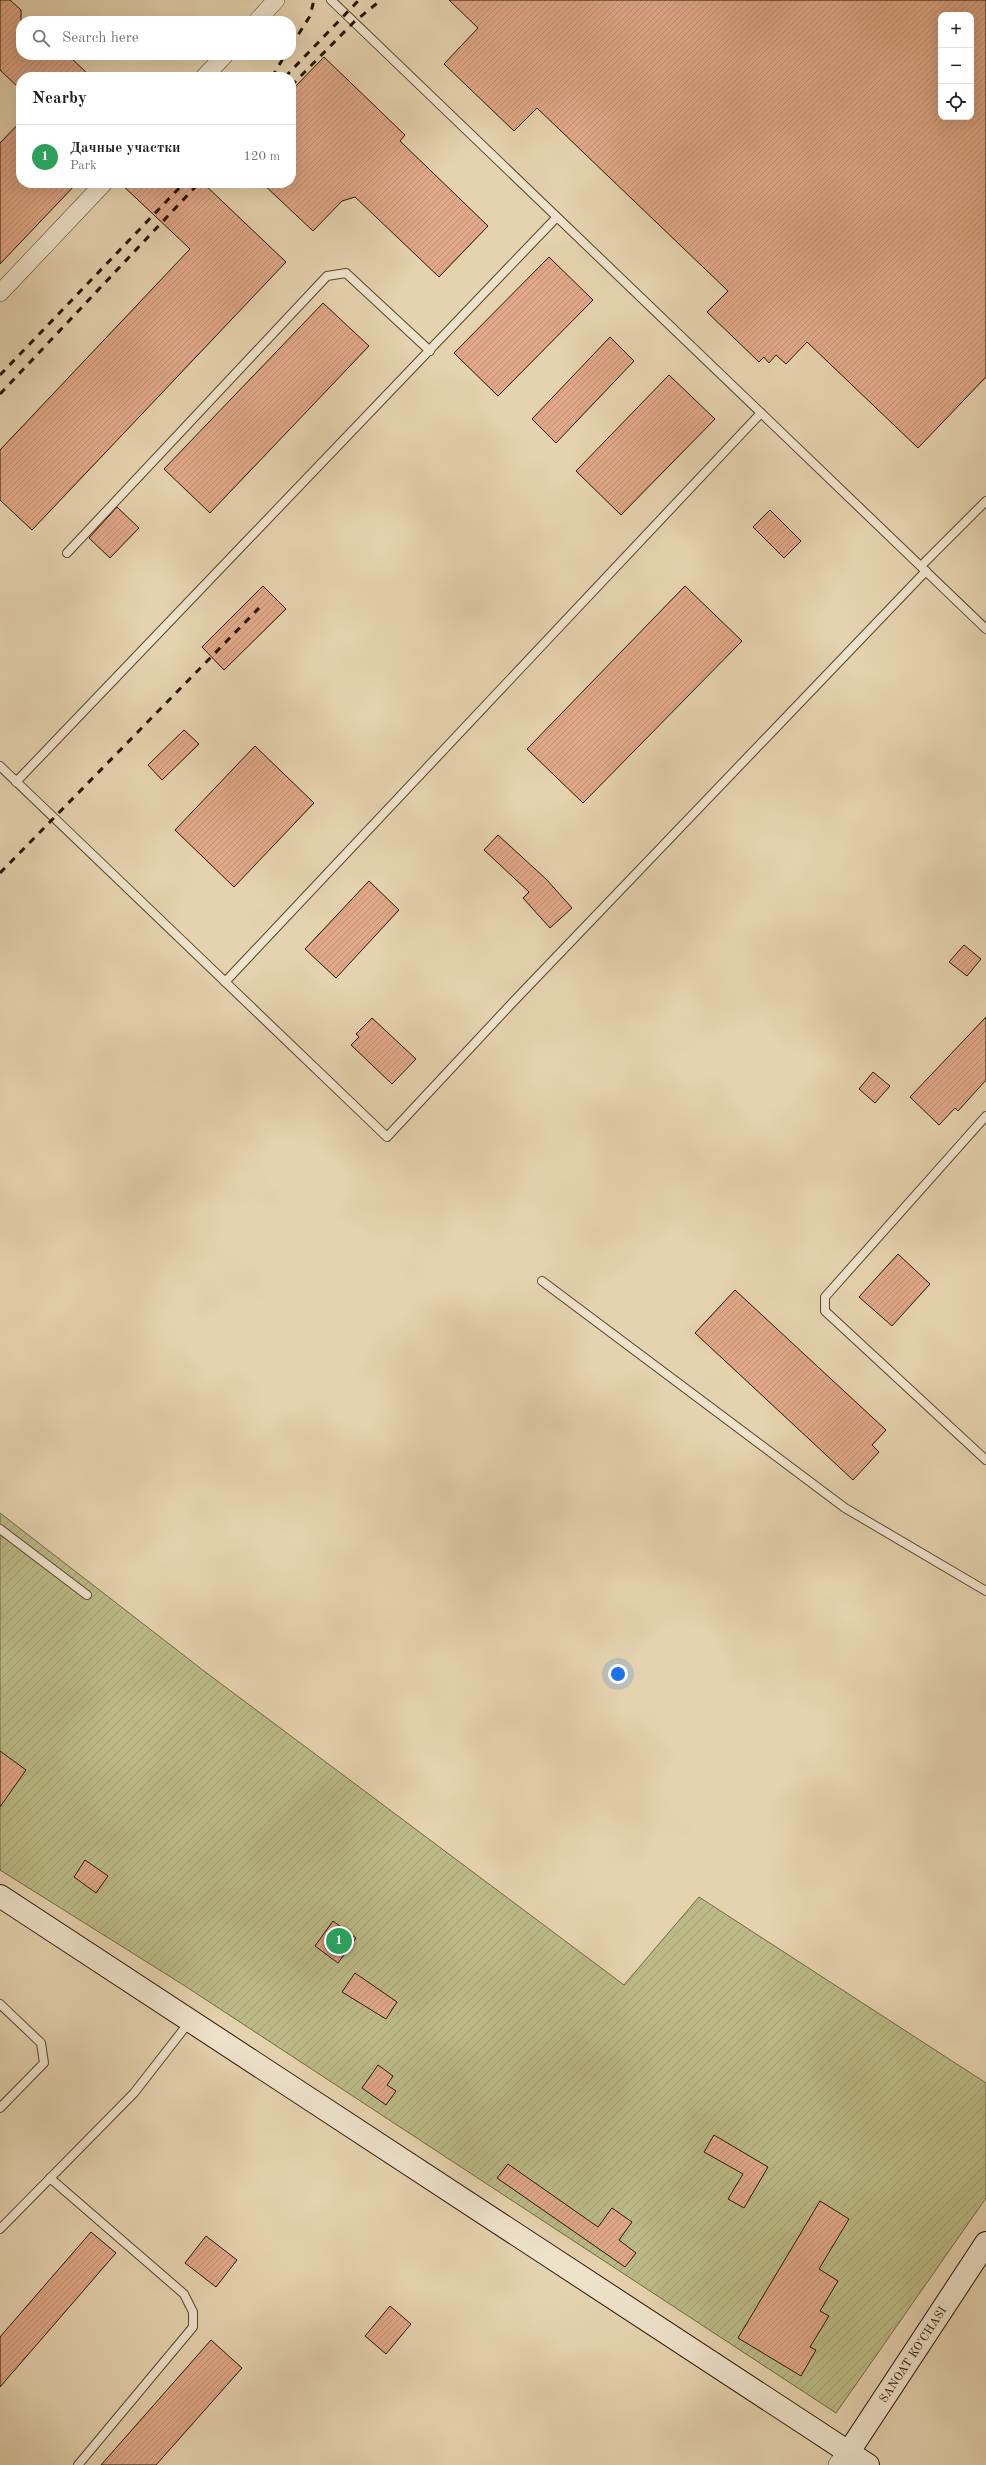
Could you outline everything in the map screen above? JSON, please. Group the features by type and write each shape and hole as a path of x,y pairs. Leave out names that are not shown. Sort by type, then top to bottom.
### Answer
{"main road":[{"path":"0,1896 190,2021 843,2459 868,2465"},
{"name":"SANOAT KO'CHASI","path":"843,2459 986,2243"}],"street":[{"path":"262,16 276,0"},
{"path":"209,72 220,60"},
{"path":"0,293 99,188"}],"lane":[{"path":"331,0 556,218 986,629"},
{"path":"16,782 556,218"},
{"path":"67,553 327,276 346,273 430,351"},
{"path":"225,982 761,413"},
{"path":"0,766 387,1137 986,501"},
{"path":"986,1116 825,1297 824,1311 986,1460"},
{"path":"542,1281 845,1508 986,1591"},
{"path":"0,1529 87,1595"},
{"path":"0,2004 41,2043 44,2062 0,2108"},
{"path":"0,2229 134,2093 190,2021"},
{"path":"50,2178 184,2294 193,2312 193,2327 78,2465"}],"shaded area":[{"path":"0,1513 204,1671 624,1985 699,1897 986,2083 986,2198 836,2413 185,1986 0,1870"}],"building":[{"path":"0,0 10,0 21,10 21,16 16,16 16,60 73,60 86,72 16,72 16,85 0,70"},
{"path":"449,0 986,0 986,377 918,448 807,342 786,364 776,355 769,363 764,357 759,362 707,312 728,291 537,108 514,131 444,64 478,28"},
{"path":"324,57 405,135 400,141 488,226 439,277 355,197 342,201 313,231 267,188 296,188 296,86"},
{"path":"16,126 16,188 72,188 0,264 0,143"},
{"path":"125,188 208,188 286,262 32,530 0,500 0,450 190,249"},
{"path":"549,257 593,300 498,396 454,353"},
{"path":"323,303 369,346 210,513 164,469"},
{"path":"610,337 634,361 556,443 532,419"},
{"path":"669,375 715,419 621,515 576,471"},
{"path":"117,507 139,528 110,558 89,538"},
{"path":"770,510 801,541 784,558 753,527"},
{"path":"263,586 286,609 224,670 202,647"},
{"path":"685,586 742,641 583,803 527,749"},
{"path":"184,730 199,744 162,780 148,765"},
{"path":"255,746 314,803 234,887 175,830"},
{"path":"498,835 546,879 572,908 550,928 523,898 529,892 484,850"},
{"path":"369,881 399,910 336,978 305,949"},
{"path":"964,945 981,959 967,976 949,962"},
{"path":"986,1017 986,1080 958,1111 955,1108 939,1125 910,1097"},
{"path":"372,1018 416,1059 392,1084 351,1045 359,1037 356,1034"},
{"path":"873,1072 890,1086 875,1103 859,1089"},
{"path":"898,1254 930,1284 892,1326 859,1297"},
{"path":"735,1290 886,1430 872,1445 879,1452 853,1480 695,1333"},
{"path":"0,1751 26,1770 0,1807"},
{"path":"85,1860 108,1876 96,1893 74,1877"},
{"path":"333,1921 356,1938 338,1963 315,1946"},
{"path":"355,1973 397,2002 386,2019 342,1992"},
{"path":"378,2065 393,2076 387,2085 396,2091 386,2105 362,2088"},
{"path":"714,2135 768,2167 744,2208 728,2199 743,2174 704,2152"},
{"path":"508,2164 598,2227 612,2208 632,2222 619,2240 636,2253 625,2267 497,2178"},
{"path":"820,2201 849,2219 819,2269 838,2281 820,2311 829,2316 810,2347 816,2350 801,2376 738,2338"},
{"path":"91,2232 116,2253 0,2387 0,2337"},
{"path":"206,2236 237,2260 216,2287 185,2263"},
{"path":"390,2306 411,2324 386,2354 365,2336"},
{"path":"211,2340 242,2368 156,2465 101,2465"}],"railway":[{"path":"296,38 310,16 314,0"},
{"path":"290,72 359,0"},
{"path":"296,81 354,22 381,0"},
{"path":"275,72 282,60"},
{"path":"0,375 179,188"},
{"path":"0,394 194,188"},
{"path":"0,873 259,608"}],"place":[{"name":"Дачные участки","path":"339,1941"}]}
